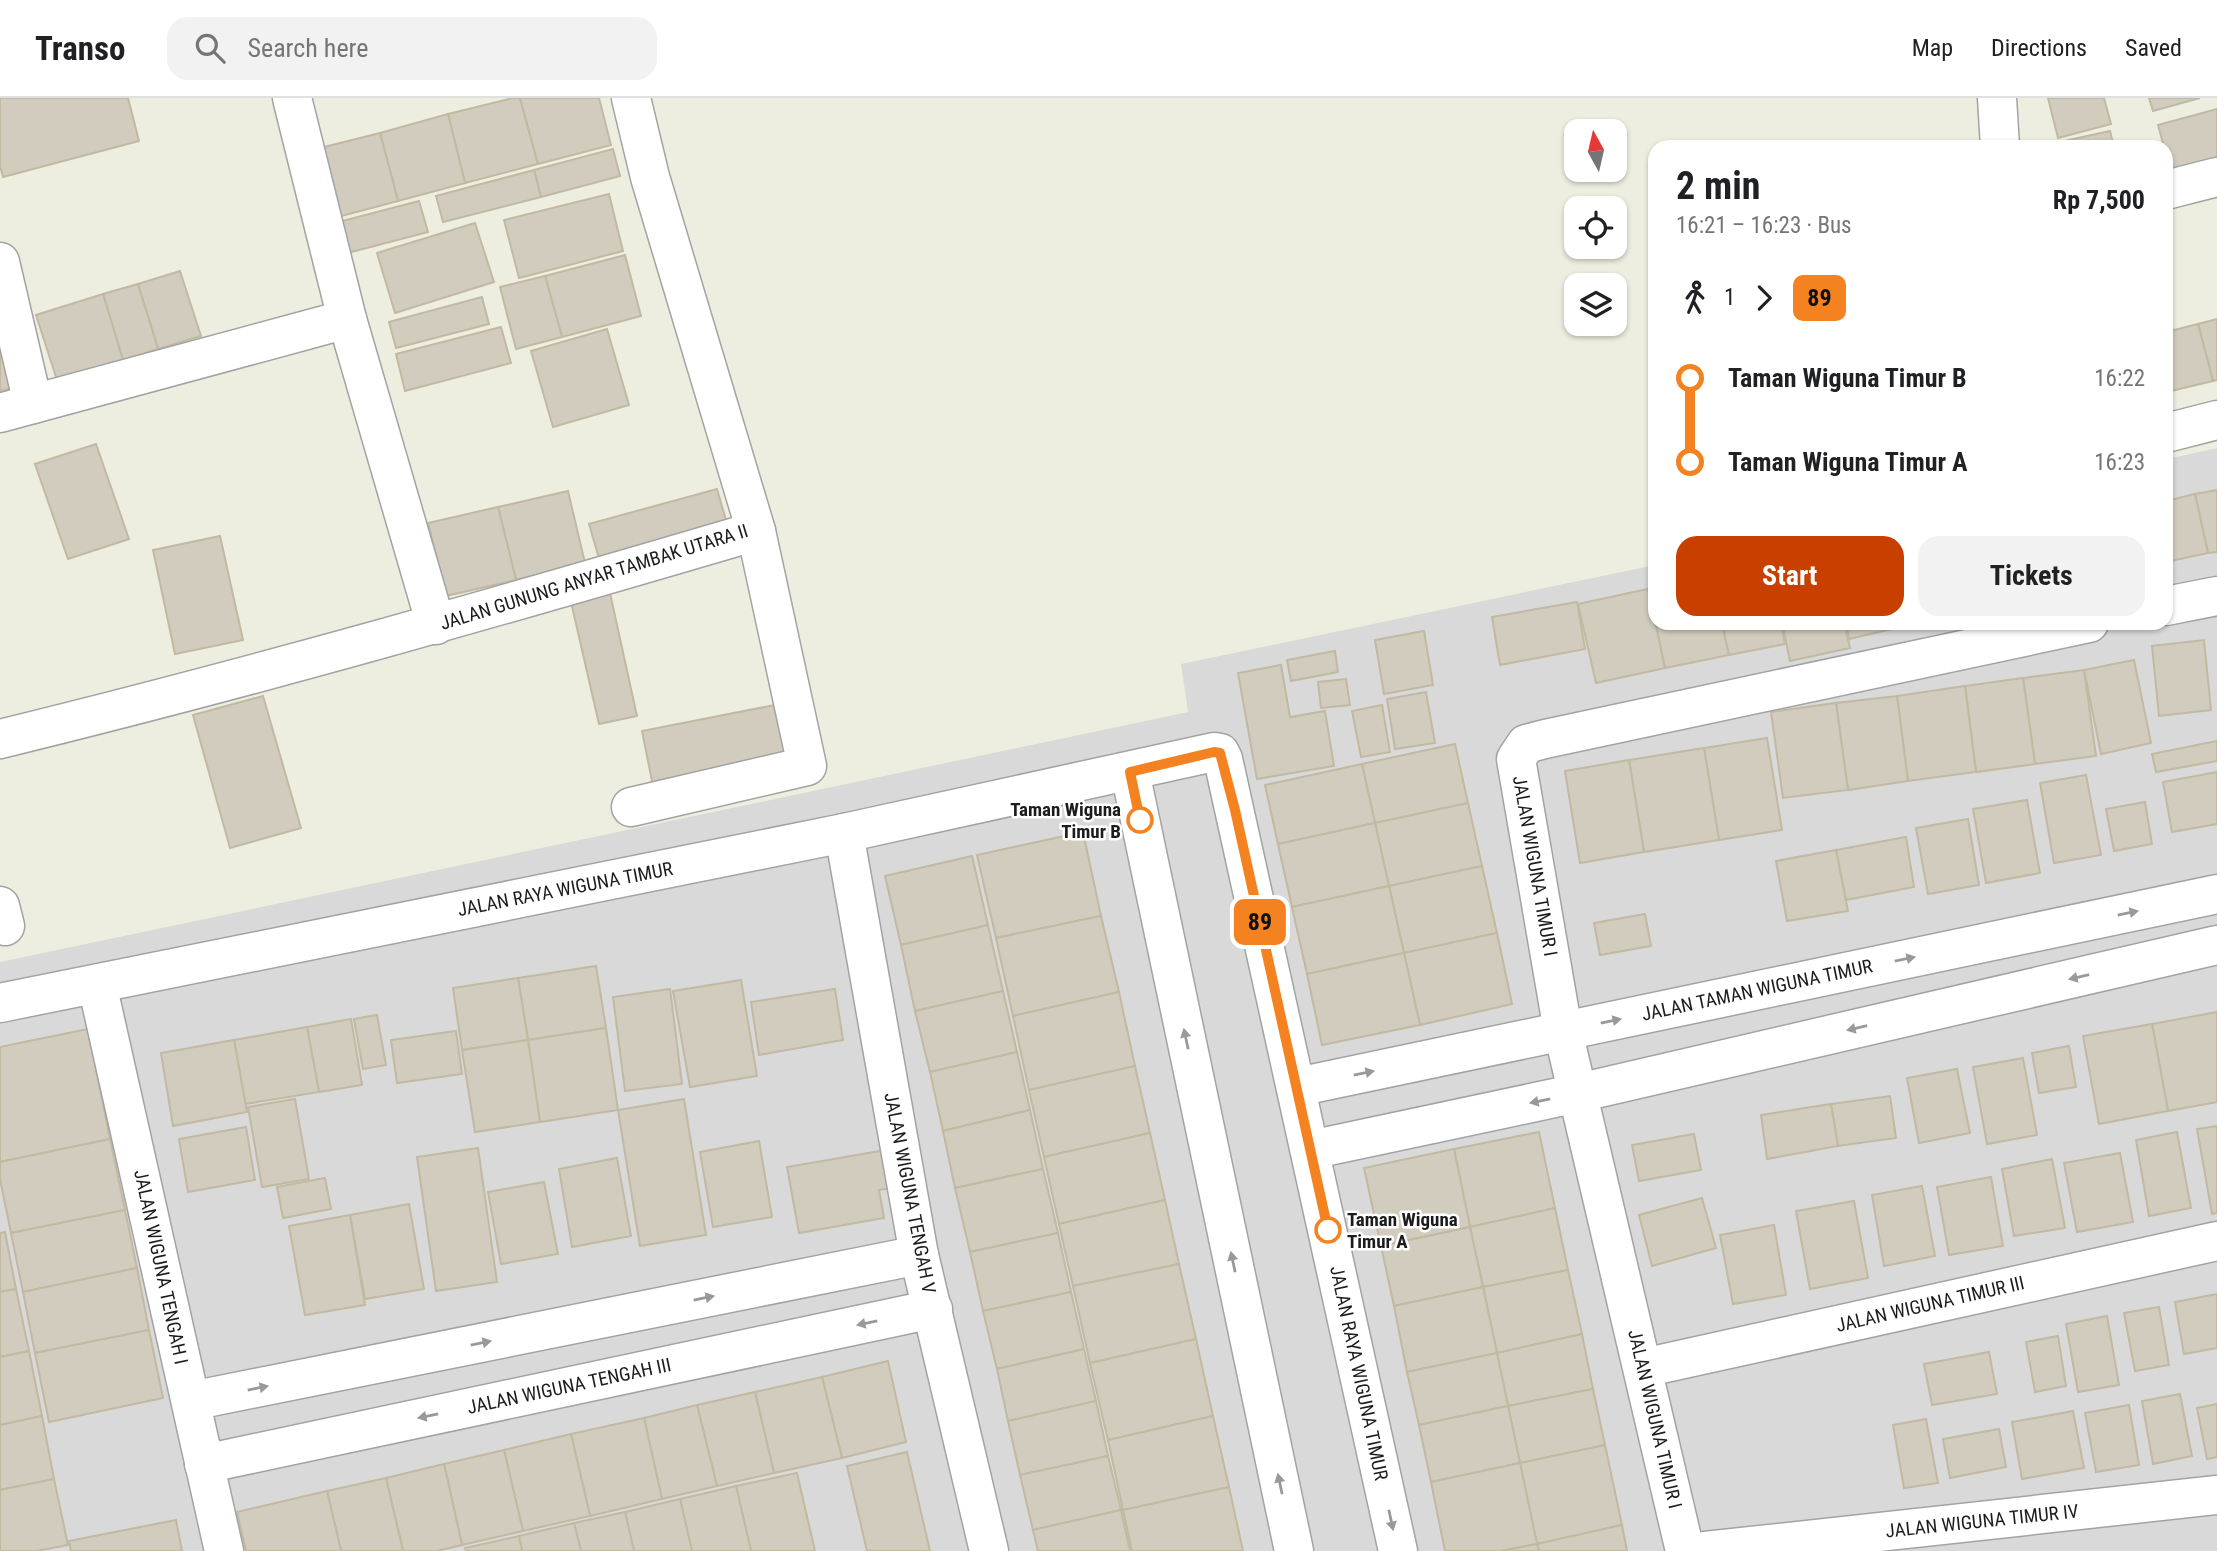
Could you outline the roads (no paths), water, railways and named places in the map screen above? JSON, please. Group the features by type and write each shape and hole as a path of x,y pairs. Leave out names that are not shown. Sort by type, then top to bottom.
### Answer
{"street":[{"path":"292,98 347,319 436,625"},
{"name":"JALAN GUNUNG ANYAR TAMBAK UTARA II","path":"0,739 181,695 436,625 756,531 650,177 631,98"},
{"path":"1997,98 2000,140"},
{"path":"2173,188 2217,177"},
{"path":"0,262 17,409 347,319"},
{"path":"2173,431 2217,419"},
{"path":"631,807 807,766 756,531"},
{"path":"2173,605 2217,596"},
{"name":"JALAN WIGUNA TIMUR I","path":"1685,1551 1563,1031 1517,759 1525,744 2056,630"},
{"name":"JALAN RAYA WIGUNA TIMUR","path":"0,1003 844,833 1214,752 1220,753 1297,1087 1398,1551"},
{"path":"1130,772 1294,1551"},
{"name":"JALAN WIGUNA TENGAH V","path":"844,833 919,1255 989,1551"},
{"name":"JALAN TAMAN WIGUNA TIMUR","path":"1297,1087 2217,894"},
{"path":"1310,1150 1578,1093 2217,945"},
{"name":"JALAN WIGUNA TENGAH I","path":"97,984 224,1551"},
{"name":"JALAN WIGUNA TIMUR III","path":"1643,1368 2217,1241"},
{"path":"191,1401 919,1255"},
{"name":"JALAN WIGUNA TENGAH III","path":"204,1464 933,1308"},
{"name":"JALAN WIGUNA TIMUR IV","path":"1704,1551 2217,1495"}],"place":[{"name":"Taman Wiguna Timur B","path":"1140,820"},
{"name":"Taman Wiguna Timur A","path":"1328,1230"}]}
